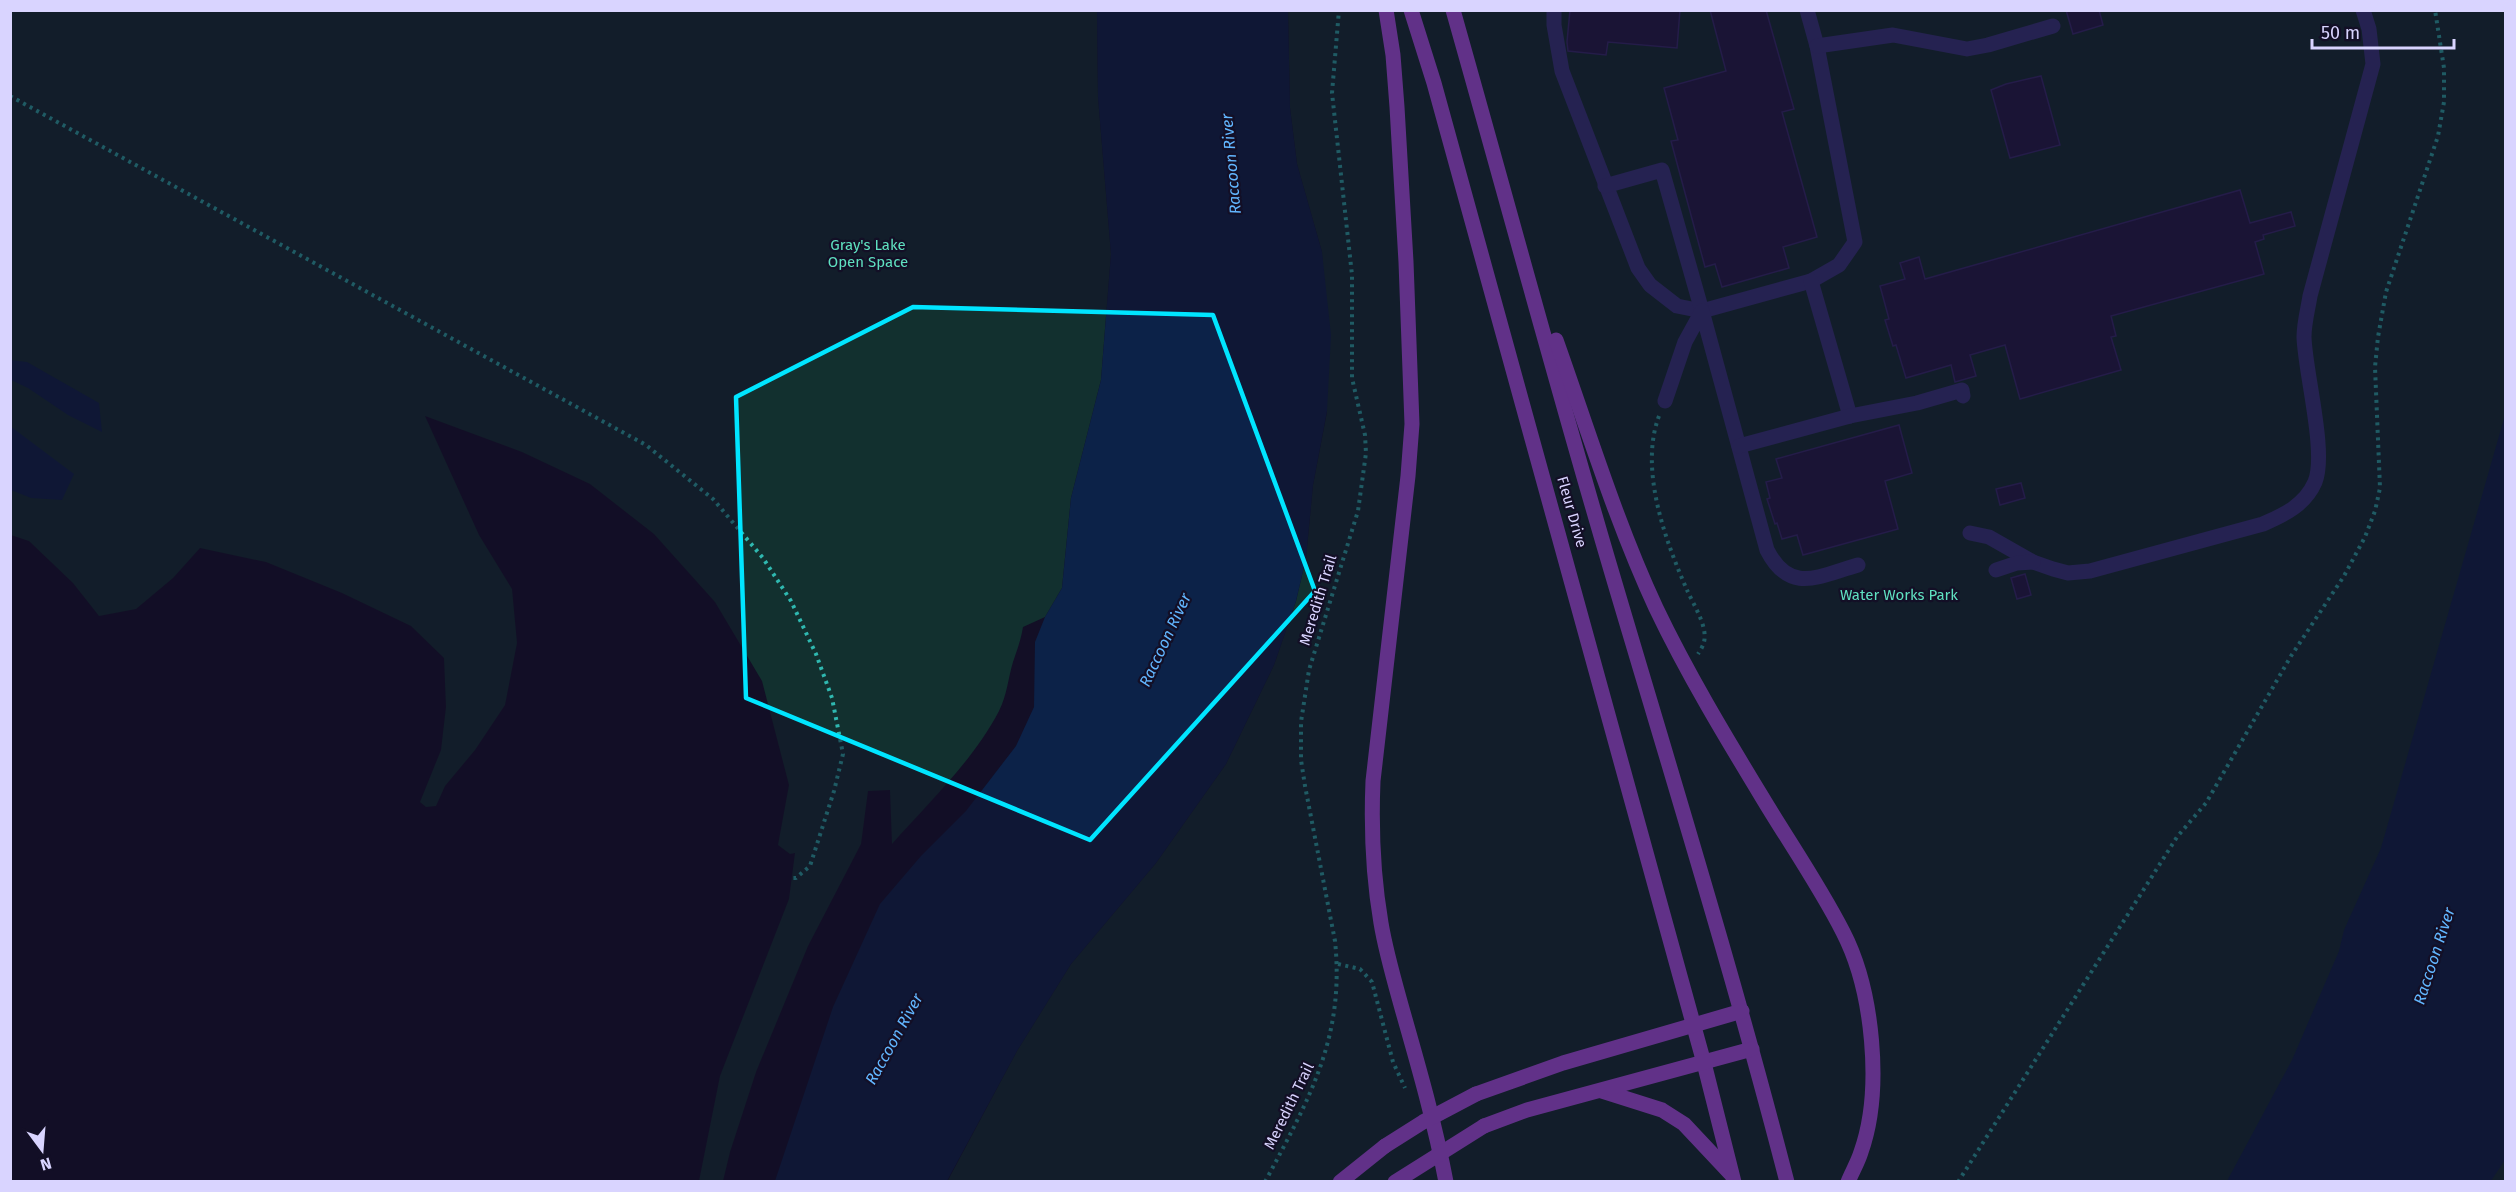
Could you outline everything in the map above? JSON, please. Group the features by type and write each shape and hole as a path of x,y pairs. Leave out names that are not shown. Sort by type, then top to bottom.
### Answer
{"main road":[{"path":"1386,10 1393,55 1397,107 1412,424 1373,781 1371,813 1374,880 1391,966 1426,1093 1446,1182"},
{"name":"Fleur Drive","path":"1411,10 1441,106 1694,1024 1733,1179"},
{"name":"Fleur Drive","path":"1453,10 1607,558 1679,792 1742,1011 1786,1182"},
{"path":"1511,217 1631,550 1657,609 1689,671 1749,776 1844,933 1861,976 1870,1023 1872,1064 1870,1107 1862,1152 1848,1182"},
{"path":"1340,1182 1385,1146 1423,1122 1476,1094 1563,1063 1742,1011"},
{"path":"1395,1182 1484,1126 1527,1110 1752,1049"},
{"path":"1602,1090 1662,1110 1684,1124 1733,1179"}],"lane":[{"path":"1554,10 1555,35 1562,71 1638,268 1650,285 1677,306 1702,312 1811,281 1839,265 1855,242 1817,46 1807,10"},
{"path":"1970,533 1989,537 2033,562 2068,573 2090,571 2263,524 2295,507 2306,497 2314,483 2319,460 2304,334 2313,285 2373,64 2369,29 2363,10"},
{"path":"1817,46 1874,32 1967,49 2053,26"},
{"path":"1605,186 1662,170 1767,550 1779,569 1797,580 1858,565"},
{"path":"1811,281 1850,416"},
{"path":"1665,401 1685,342 1702,312"},
{"path":"1739,446 1850,416 1918,405 1962,390 1963,396"},
{"path":"1996,570 2017,563 2033,562"}],"path":[{"name":"Meredith Trail","path":"1265,1182 1314,1086 1326,1053 1333,1023 1338,964 1331,912 1301,760 1301,722 1309,670 1358,511 1366,453 1365,435 1352,378 1352,275 1332,93 1339,10"},
{"path":"1958,1182 2177,837 2206,803 2291,656 2344,576 2365,537 2375,511 2380,488 2375,367 2386,292 2438,136 2444,102 2444,68 2435,10"},
{"path":"10,96 636,440 683,473 713,499 763,558 791,601 816,654 832,698 840,733 843,754 810,866 796,878 792,878"},
{"path":"1665,401 1655,427 1650,458 1653,484 1679,573 1704,630 1704,642 1689,671"},
{"path":"1338,964 1360,969 1372,982 1393,1062 1408,1094"}],"highlighted area":[{"path":"913,307 1213,315 1315,591 1090,840 746,698 736,397"}],"green space":[{"name":"Gray's Lake Open Space","path":"10,11 1097,11 1098,97 1111,254 1101,380 1071,498 1062,588 1045,617 1023,627 1004,699 988,729 949,781 892,844 890,790 868,791 861,844 808,946 756,1072 723,1181 699,1181 720,1076 789,899 795,853 790,854 778,845 789,785 762,681 715,602 654,534 590,484 522,452 425,416 479,535 512,589 517,643 505,705 475,750 445,786 436,806 426,807 420,802 441,750 446,707 444,658 411,626 342,593 266,562 200,548 173,578 136,609 99,616 73,583 29,541 11,535"},
{"name":"Water Works Park","path":"1288,11 2505,11 2505,1181 947,1182 1017,1051 1071,964 1156,863 1226,764 1274,665 1296,601 1306,558 1313,485 1327,412 1322,252 1297,164 1290,108"}],"water":[{"name":"Raccoon River","path":"1097,11 1288,11 1290,108 1297,164 1322,252 1331,335 1327,411 1313,485 1306,558 1296,601 1274,665 1226,764 1156,863 1071,964 1017,1051 947,1181 775,1181 833,1007 880,904 921,856 966,811 1016,746 1034,707 1035,642 1045,617 1062,588 1071,498 1101,380 1111,254 1098,97"},
{"path":"11,360 27,362 99,403 102,432 68,415 28,388 11,380"},
{"name":"Raccoon River","path":"2505,415 2505,1160 2491,1181 2227,1181 2292,1060 2339,951 2344,930 2381,848"},
{"path":"10,426 74,474 62,500 31,498 11,490"}],"building":[{"path":"1570,10 1680,10 1677,48 1608,42 1606,55 1568,51"},
{"path":"1710,10 1766,10 1794,109 1782,112 1817,237 1783,247 1789,268 1722,287 1715,264 1705,267 1671,141 1678,140 1664,88 1726,71"},
{"path":"2066,10 2099,10 2103,25 2073,34"},
{"path":"2041,76 2060,145 2010,158 1991,90"},
{"path":"2240,190 2250,223 2291,212 2295,226 2263,235 2264,239 2255,242 2264,274 2111,316 2116,336 2111,337 2121,370 2020,399 2005,345 1970,355 1976,376 1955,382 1951,365 1906,378 1896,345 1893,346 1885,320 1889,319 1880,286 1905,279 1900,263 1919,257 1925,279"},
{"path":"1899,425 1912,473 1885,481 1898,529 1803,555 1797,535 1782,539 1767,499 1770,498 1766,482 1782,478 1776,459"},
{"path":"2021,483 2025,498 2000,505 1996,489"},
{"path":"2025,574 2031,595 2017,599 2011,578"}]}
